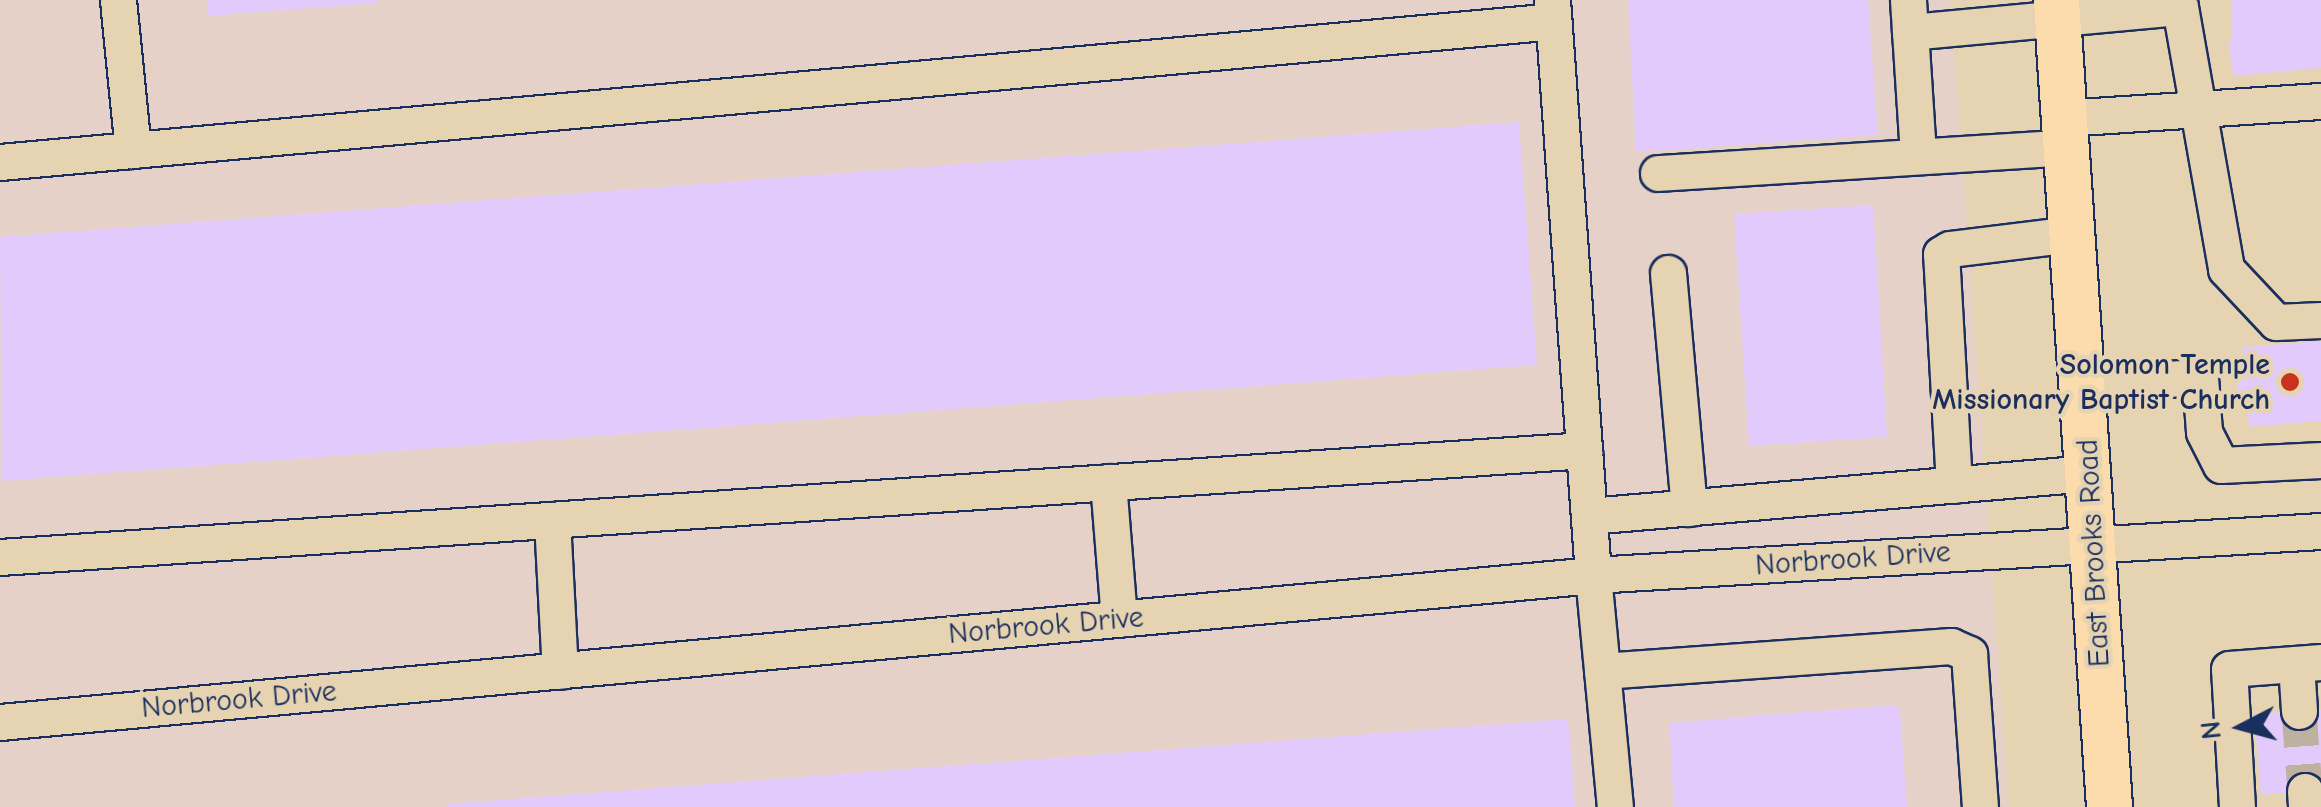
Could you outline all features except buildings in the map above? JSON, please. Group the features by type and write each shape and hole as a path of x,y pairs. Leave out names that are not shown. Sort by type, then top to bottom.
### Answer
{"main road":[{"name":"East Brooks Road","path":"2057,8 2109,807"}],"street":[{"path":"118,0 133,150"},
{"path":"1918,156 1909,16 2180,4 2226,269 2276,322 2321,320"},
{"path":"0,162 1553,11 1593,575 1615,807"},
{"path":"1658,173 1918,156 2199,108 2321,100"},
{"path":"1954,485 1940,254 1950,249 2072,234"},
{"path":"1668,273 1688,508"},
{"path":"2083,384 2200,377 2204,432 2220,465 2321,460"},
{"path":"0,558 1584,450"},
{"path":"1589,516 2089,473"},
{"path":"1108,482 1119,619"},
{"path":"552,520 560,670"},
{"name":"Norbrook Drive","path":"0,722 1593,575 2321,530"},
{"path":"1602,671 1951,646 1969,654 1980,807"},
{"path":"2237,807 2229,669 2308,663 2299,711"}],"shaded area":[{"path":"0,0 1951,0 2009,807 0,807"}],"tunnel":[{"path":"2299,711 2305,791"}],"place":[{"name":"Solomon Temple Missionary Baptist Church","path":"2290,382"}]}
